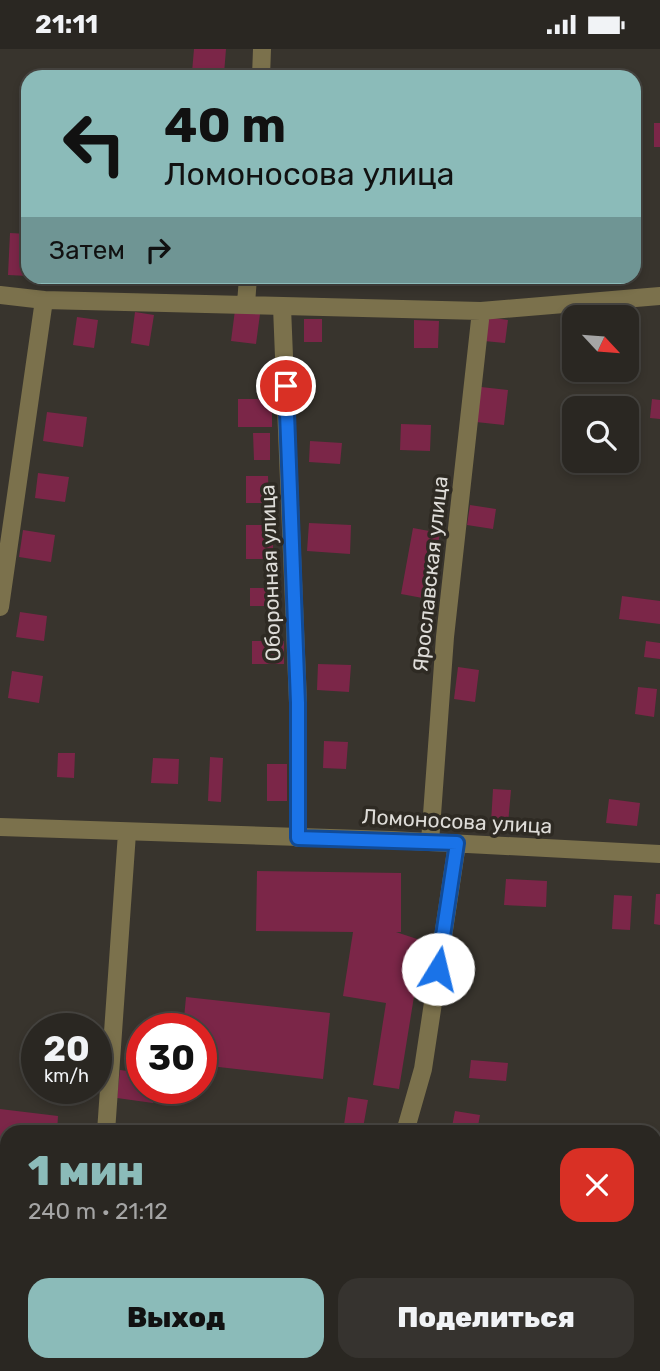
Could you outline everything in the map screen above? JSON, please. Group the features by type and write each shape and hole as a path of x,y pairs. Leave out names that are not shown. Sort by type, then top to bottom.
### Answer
{"street":[{"path":"261,70 262,49"},
{"path":"246,304 247,284"},
{"path":"0,295 44,300 481,311 660,296"},
{"path":"0,607 44,300"},
{"name":"Оборонная улица","path":"282,307 298,703 298,838"},
{"name":"Ярославская улица","path":"430,842 445,636 481,311"},
{"name":"Ломоносова улица","path":"0,827 457,843 660,854"},
{"path":"106,1125 127,833"},
{"path":"407,1125 423,1069 457,843"}],"building":[{"path":"194,49 226,49 224,70 192,70"},
{"path":"654,123 660,123 660,147 654,147"},
{"path":"10,233 21,234 21,276 8,275"},
{"path":"235,310 260,314 256,344 231,341"},
{"path":"135,312 154,315 149,346 131,343"},
{"path":"77,317 98,320 94,348 73,345"},
{"path":"487,317 508,320 505,343 484,341"},
{"path":"304,319 322,319 322,342 304,342"},
{"path":"414,320 439,321 438,348 414,348"},
{"path":"481,387 508,390 504,425 476,422"},
{"path":"238,399 272,399 272,427 238,427"},
{"path":"652,399 660,400 660,419 650,418"},
{"path":"47,412 87,417 83,447 43,441"},
{"path":"401,424 431,425 430,451 400,450"},
{"path":"253,433 270,433 270,460 254,460"},
{"path":"310,441 342,443 340,464 309,462"},
{"path":"38,473 69,477 65,502 35,498"},
{"path":"246,476 268,476 269,503 246,503"},
{"path":"470,505 496,509 493,529 467,525"},
{"path":"309,523 351,525 350,554 307,551"},
{"path":"246,525 273,525 273,559 246,559"},
{"path":"413,528 440,533 428,599 401,594"},
{"path":"23,530 55,535 51,562 19,557"},
{"path":"250,588 278,588 278,606 250,606"},
{"path":"622,596 660,601 660,624 619,619"},
{"path":"20,612 47,616 44,641 16,637"},
{"path":"252,641 284,641 284,664 252,664"},
{"path":"646,641 660,643 660,659 644,657"},
{"path":"318,664 351,665 349,692 317,690"},
{"path":"458,667 479,670 475,702 454,699"},
{"path":"12,671 43,676 39,703 8,698"},
{"path":"638,687 657,689 654,717 635,714"},
{"path":"324,741 348,742 346,769 323,768"},
{"path":"58,753 75,753 74,778 57,777"},
{"path":"210,757 223,758 221,802 208,801"},
{"path":"153,758 179,759 178,784 151,783"},
{"path":"267,764 287,764 287,801 267,801"},
{"path":"493,789 511,790 508,824 491,823"},
{"path":"609,799 640,803 637,826 606,823"},
{"path":"257,871 401,873 401,932 396,932 423,941 399,1089 373,1085 386,1003 343,996 353,932 256,931"},
{"path":"506,879 547,881 546,907 504,905"},
{"path":"656,894 660,894 660,925 654,924"},
{"path":"614,895 632,896 630,930 612,929"},
{"path":"186,997 330,1013 323,1079 217,1067 217,1013 184,1013"},
{"path":"471,1060 508,1063 506,1081 469,1078"},
{"path":"120,1070 126,1071 126,1099 117,1098"},
{"path":"348,1097 368,1100 364,1125 344,1125"},
{"path":"0,1109 58,1116 57,1125 0,1125"},
{"path":"455,1111 480,1115 478,1125 452,1125"}],"route":[{"path":"286,386 298,703 298,838 457,843 438,969"}]}
